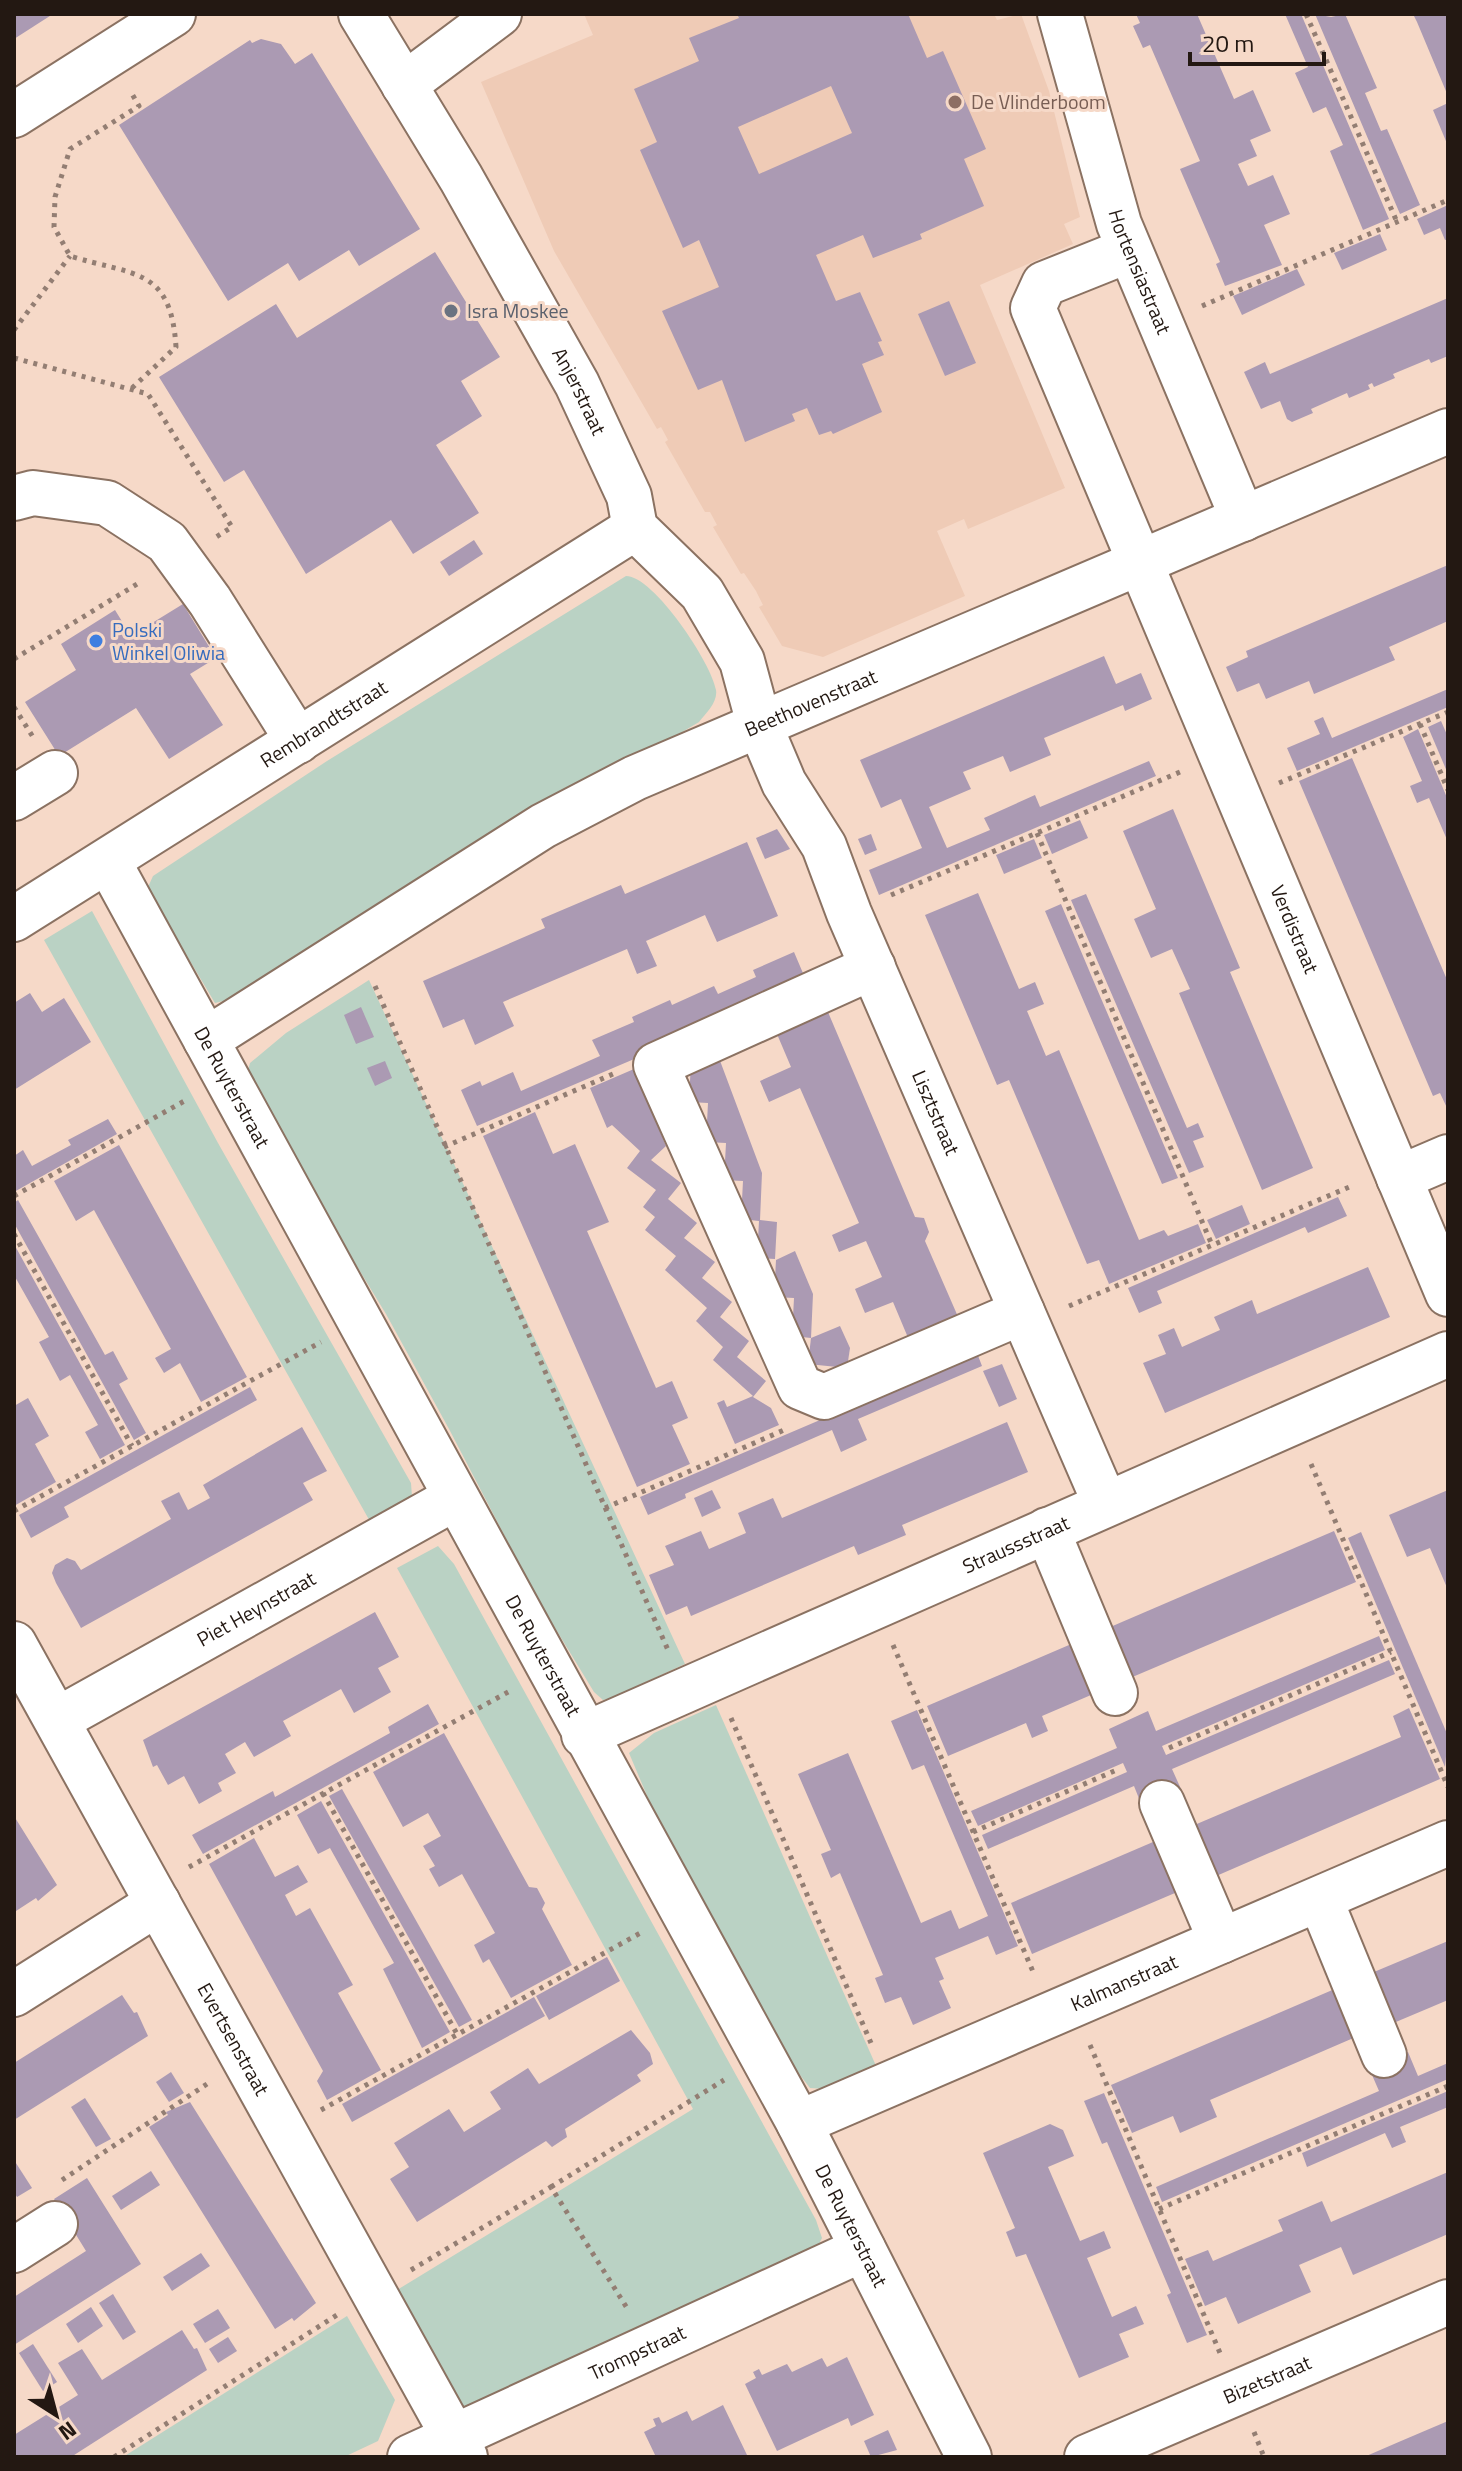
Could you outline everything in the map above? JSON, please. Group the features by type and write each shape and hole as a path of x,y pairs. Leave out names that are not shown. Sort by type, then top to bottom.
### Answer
{"street":[{"path":"14,115 173,14"},
{"name":"Anjerstraat","path":"361,14 577,384 629,496 635,528"},
{"path":"404,85 499,14"},
{"name":"Hortensiastraat","path":"1060,14 1129,250 1243,519"},
{"name":"Verdistraat","path":"1129,250 1044,284 1033,308 1138,564 1448,1294"},
{"name":"Beethovenstraat","path":"206,1040 543,826 635,778 1448,431"},
{"path":"14,498 33,493 107,503 167,542 298,741"},
{"path":"635,528 666,554 702,593 742,661 759,724"},
{"name":"Rembrandtstraat","path":"14,919 635,528"},
{"name":"Lisztstraat","path":"759,724 784,783 824,846 849,913 1105,1503"},
{"path":"14,798 55,773"},
{"name":"De Ruyterstraat","path":"108,861 799,2123 969,2457"},
{"path":"873,967 656,1065 800,1387 824,1397 1024,1318"},
{"path":"1397,1173 1448,1157"},
{"name":"Straussstraat","path":"584,1735 875,1603 1448,1354"},
{"name":"Piet Heynstraat","path":"57,1720 455,1498"},
{"path":"1047,1530 1115,1693"},
{"name":"Evertsenstraat","path":"14,1644 460,2446"},
{"path":"1162,1803 1221,1941"},
{"name":"Kalmanstraat","path":"799,2123 1448,1843"},
{"path":"14,1994 154,1896"},
{"path":"1320,1899 1384,2055"},
{"path":"14,2250 55,2224"},
{"name":"Trompstraat","path":"410,2457 460,2446 863,2249"},
{"name":"Bizetstraat","path":"1087,2457 1447,2305"}],"path":[{"path":"1306,14 1397,222"},
{"path":"108,55 139,106 70,149 55,197 54,227 70,256 149,279 174,311 176,347 132,388"},
{"path":"1160,323 1448,200"},
{"path":"14,330 70,256"},
{"path":"14,358 148,394 232,527 14,659"},
{"path":"1238,800 1448,712"},
{"path":"1420,724 1448,790"},
{"path":"849,913 1219,755"},
{"path":"1037,833 1212,1245"},
{"path":"357,944 605,1508 699,1683 889,2085"},
{"path":"444,1147 640,1063 656,1065"},
{"path":"14,1196 228,1077"},
{"path":"1024,1318 1397,1173"},
{"path":"14,1234 132,1446"},
{"path":"14,1511 360,1320"},
{"path":"605,1508 801,1422 824,1397"},
{"path":"1293,1422 1448,1787"},
{"path":"875,1603 973,1832 1159,2209 1264,2457"},
{"path":"1169,1748 1391,1652"},
{"path":"154,1896 323,1793 549,1669"},
{"path":"973,1832 1119,1769"},
{"path":"323,1793 457,2034"},
{"path":"285,2130 682,1911"},
{"path":"551,2187 762,2056"},
{"path":"55,2224 44,2192 245,2060"},
{"path":"1159,2209 1448,2086"}],"shaded area":[{"path":"584,14 994,14 997,20 1021,14 1049,91 1080,217 1064,224 1073,244 980,285 1065,488 968,529 964,519 937,531 965,596 823,657 782,646 759,607 763,605 756,591 744,573 741,574 713,527 717,525 710,512 705,512 665,442 668,440 661,427 657,429 554,251 481,82 593,35"}],"green space":[{"path":"626,576 638,580 666,605 704,661 716,694 711,707 699,722 236,998 215,1003 150,894 148,887 153,876 327,761"},
{"path":"92,911 218,1143 411,1483 412,1497 372,1525 44,940"},
{"path":"369,980 685,1664 611,1698 603,1700 594,1692 538,1600 449,1429 386,1314 333,1227 248,1070 250,1063 286,1033"},
{"path":"438,1546 454,1564 816,2220 822,2238 818,2246 467,2412 397,2290 693,2109 397,1568"},
{"path":"716,1705 877,2068 825,2089 810,2088 793,2066 648,1798 629,1753 654,1733"},
{"path":"347,2316 395,2400 378,2441 344,2457 123,2457"}],"building":[{"path":"14,14 53,14 14,39"},
{"path":"737,14 908,14 927,58 943,51 986,149 964,159 984,206 920,234 922,239 873,258 863,235 816,255 836,301 860,292 882,341 878,342 884,355 862,364 882,412 833,434 831,431 819,435 807,408 792,414 795,421 745,442 722,380 698,390 662,311 719,287 699,240 683,248 640,150 657,142 634,89 699,61 689,38 739,18","holes":["831,86 852,133 759,174 738,127"]},
{"path":"1136,14 1197,14 1234,99 1253,90 1271,131 1250,140 1257,156 1238,164 1248,186 1273,175 1290,214 1264,225 1282,265 1225,286 1216,264 1220,262 1180,169 1200,161 1150,45 1143,48 1133,26 1140,23"},
{"path":"1285,14 1301,14 1389,219 1363,230 1330,151 1343,145 1326,107 1313,113 1295,73 1308,67"},
{"path":"1315,14 1331,17 1345,14 1377,88 1365,93 1381,131 1387,129 1420,205 1400,214"},
{"path":"1413,14 1448,14 1448,96 1417,22"},
{"path":"261,39 281,44 295,64 312,53 420,229 359,266 349,250 299,281 288,263 228,301 119,125 250,40 252,43"},
{"path":"1448,103 1448,146 1433,110"},
{"path":"1448,205 1448,239 1445,240 1440,228 1424,235 1417,219"},
{"path":"1380,234 1387,250 1342,270 1334,253"},
{"path":"435,252 500,357 461,381 482,416 436,445 479,513 413,554 391,520 306,574 244,470 224,482 159,377 276,304 297,338"},
{"path":"1297,269 1305,285 1242,315 1233,296"},
{"path":"1448,298 1448,356 1431,363 1429,359 1393,374 1395,378 1374,387 1372,383 1368,385 1370,389 1349,398 1347,393 1311,409 1313,413 1292,422 1287,419 1280,401 1261,409 1244,372 1265,362 1270,374"},
{"path":"949,301 976,363 945,376 918,314"},
{"path":"474,540 483,554 449,576 440,562"},
{"path":"1448,565 1448,621 1389,647 1395,660 1314,694 1309,681 1266,699 1259,683 1237,692 1226,667 1248,657 1246,651"},
{"path":"183,604 216,658 190,674 223,725 169,759 136,708 59,756 25,702 76,670 61,644 115,610 131,636"},
{"path":"1104,656 1116,684 1141,673 1152,699 1125,711 1123,705 1044,738 1051,755 1010,772 1003,756 963,772 971,789 929,807 947,848 990,830 984,818 1035,795 1040,807 1149,761 1156,776 879,895 869,870 922,848 901,799 881,808 860,760"},
{"path":"1448,689 1448,707 1297,771 1287,748 1320,734 1314,721 1323,717 1332,738"},
{"path":"1441,721 1448,737 1448,774 1428,727"},
{"path":"1418,729 1448,800 1448,842 1429,798 1417,803 1410,786 1422,781 1403,737"},
{"path":"1352,758 1448,982 1448,1110 1440,1093 1433,1096 1299,781"},
{"path":"1173,809 1240,968 1230,972 1313,1168 1262,1190 1179,993 1190,989 1172,949 1151,958 1134,919 1156,909 1123,831"},
{"path":"1080,820 1088,838 1052,854 1044,835"},
{"path":"777,829 790,849 765,859 756,838"},
{"path":"871,834 877,850 865,855 858,839"},
{"path":"1034,839 1042,858 1004,874 996,855"},
{"path":"747,842 778,916 717,942 705,915 646,941 657,966 637,974 627,949 503,1002 514,1026 475,1045 464,1019 443,1028 423,981 545,928 541,919 621,885 625,894"},
{"path":"978,893 1019,989 1035,982 1044,1004 1027,1011 1046,1056 1059,1050 1139,1240 1164,1230 1168,1236 1198,1224 1206,1243 1109,1284 1099,1260 1087,1264 1009,1080 997,1085 925,915"},
{"path":"1086,894 1187,1128 1198,1123 1204,1137 1193,1141 1204,1167 1189,1173 1071,900"},
{"path":"1061,904 1178,1178 1162,1184 1045,911"},
{"path":"794,952 808,985 477,1126 461,1090 480,1081 482,1086 513,1072 521,1091 600,1056 592,1040 634,1022 632,1017 670,1000 672,1005 714,986 718,994 756,977 753,970"},
{"path":"30,993 42,1012 64,998 91,1042 14,1090 14,1003"},
{"path":"825,1005 915,1217 924,1218 929,1232 925,1241 959,1319 909,1340 893,1302 865,1313 855,1289 882,1277 866,1241 839,1252 832,1235 859,1223 800,1088 769,1102 760,1081 791,1067 774,1027"},
{"path":"361,1007 374,1037 356,1044 344,1015"},
{"path":"716,1050 762,1173 760,1220 777,1222 775,1259 757,1258 759,1221 741,1219 743,1181 724,1180 726,1143 706,1142 708,1103 689,1102 691,1061"},
{"path":"385,1061 392,1078 375,1086 367,1068"},
{"path":"634,1069 666,1146 651,1160 681,1183 668,1199 697,1223 684,1238 715,1262 702,1278 732,1302 720,1317 749,1341 737,1357 766,1381 753,1397 771,1408 779,1425 735,1444 717,1403 724,1400 727,1407 753,1396 713,1360 723,1347 696,1321 707,1308 665,1270 676,1256 645,1230 655,1217 643,1207 656,1190 627,1168 640,1151 612,1125 607,1128 590,1088"},
{"path":"535,1112 553,1154 575,1144 609,1222 587,1231 656,1388 672,1381 688,1418 672,1425 690,1464 637,1487 483,1136"},
{"path":"108,1119 117,1134 14,1192 14,1156 23,1150 32,1166 71,1145 68,1140"},
{"path":"119,1145 247,1377 201,1402 180,1363 164,1373 155,1358 171,1349 94,1210 76,1221 54,1181"},
{"path":"1338,1197 1347,1216 1308,1233 1305,1227 1157,1291 1162,1303 1139,1313 1128,1288"},
{"path":"18,1200 105,1355 113,1351 128,1379 119,1384 146,1433 134,1440 14,1223 14,1203"},
{"path":"1242,1205 1250,1224 1216,1239 1207,1220"},
{"path":"14,1244 125,1445 100,1459 85,1432 98,1425 70,1375 60,1381 39,1342 49,1337 14,1275"},
{"path":"795,1251 813,1294 811,1338 792,1336 794,1298 774,1297 776,1260"},
{"path":"1368,1267 1390,1317 1165,1413 1143,1363 1166,1354 1158,1335 1174,1328 1182,1347 1220,1330 1214,1317 1252,1300 1257,1314"},
{"path":"840,1326 850,1348 847,1368 808,1364 811,1338"},
{"path":"977,1353 982,1366 858,1419 867,1440 841,1452 832,1430 685,1494 686,1498 648,1515 640,1497"},
{"path":"1002,1364 1017,1399 999,1407 983,1371"},
{"path":"250,1387 257,1400 64,1507 69,1517 31,1538 19,1515"},
{"path":"28,1398 49,1436 35,1444 56,1482 14,1506 14,1406"},
{"path":"1007,1422 1028,1472 902,1525 906,1535 858,1555 854,1546 691,1616 687,1606 666,1615 649,1575 674,1565 665,1546 701,1531 709,1549 746,1533 738,1513 773,1498 782,1518"},
{"path":"302,1427 327,1471 303,1483 313,1500 81,1628 56,1583 52,1573 55,1565 67,1558 75,1561 81,1570 171,1519 161,1501 179,1492 188,1510 210,1498 203,1485"},
{"path":"712,1490 721,1508 702,1517 694,1498"},
{"path":"1448,1490 1448,1590 1430,1548 1407,1557 1389,1515"},
{"path":"1334,1531 1356,1582 1123,1681 1101,1631"},
{"path":"1361,1532 1448,1736 1445,1767 1348,1538"},
{"path":"375,1612 399,1657 378,1668 391,1692 354,1713 341,1689 283,1721 291,1736 254,1757 245,1742 225,1754 236,1773 218,1783 222,1791 199,1804 184,1776 168,1785 157,1765 153,1767 143,1740"},
{"path":"1379,1636 1385,1650 1162,1746 1166,1755 1389,1660 1395,1674 1172,1769 1181,1789 1142,1806 1134,1786 988,1849 982,1835 1127,1772 1123,1763 978,1826 971,1811 1117,1748 1109,1729 1148,1711 1156,1731"},
{"path":"1083,1639 1105,1689 1042,1716 1048,1731 1032,1738 1026,1723 948,1756 927,1706"},
{"path":"428,1704 439,1724 203,1854 192,1835 273,1791 275,1797 390,1733 388,1727"},
{"path":"1409,1708 1440,1779 1207,1880 1185,1829 1401,1737 1393,1716"},
{"path":"917,1710 1018,1946 996,1955 988,1936 935,1958 944,1979 939,1981 951,2008 913,2025 901,1997 885,2003 875,1978 883,1975 840,1873 831,1878 821,1854 831,1850 798,1774 848,1753 921,1923 951,1910 959,1929 988,1916 924,1765 912,1770 891,1721"},
{"path":"444,1733 529,1887 537,1888 545,1903 542,1909 572,1965 511,1998 489,1959 483,1963 474,1945 495,1933 462,1874 439,1887 429,1869 435,1866 423,1846 441,1836 428,1813 403,1827 373,1772"},
{"path":"342,1789 472,2020 459,2027 329,1796"},
{"path":"321,1801 450,2032 422,2048 383,1969 394,1963 330,1848 318,1854 297,1815"},
{"path":"14,1816 57,1885 38,1901 36,1898 16,1911"},
{"path":"1167,1836 1189,1887 1032,1954 1011,1903"},
{"path":"254,1838 275,1877 298,1865 308,1882 285,1895 296,1916 310,1908 353,1985 338,1993 381,2070 327,2100 317,2081 323,2071 209,1864"},
{"path":"1448,1941 1448,2000 1384,2027 1362,1977"},
{"path":"607,1957 620,1981 549,2020 536,1996"},
{"path":"1344,1985 1365,2033 1210,2100 1217,2117 1180,2133 1173,2116 1132,2133 1111,2085"},
{"path":"122,1995 134,2013 137,2012 148,2036 14,2120 14,2063"},
{"path":"534,1997 545,2016 352,2122 342,2104"},
{"path":"631,2030 650,2053 653,2064 637,2075 641,2081 565,2129 567,2137 552,2147 546,2141 417,2222 390,2179 409,2167 394,2143 449,2109 464,2132 501,2109 490,2092 528,2068 539,2084"},
{"path":"1408,2052 1418,2076 1448,2063 1448,2079 1162,2202 1156,2187 1379,2091 1369,2068"},
{"path":"171,2072 184,2093 169,2102 156,2082"},
{"path":"1448,2091 1448,2107 1400,2127 1406,2142 1392,2148 1385,2133 1307,2167 1302,2153"},
{"path":"1104,2093 1207,2335 1187,2343 1167,2295 1171,2293 1107,2142 1102,2144 1084,2101"},
{"path":"85,2098 111,2139 96,2147 71,2107"},
{"path":"190,2102 316,2303 294,2321 292,2318 275,2329 149,2127 168,2115 166,2112"},
{"path":"1050,2124 1063,2130 1074,2156 1048,2167 1080,2241 1104,2231 1111,2248 1087,2258 1112,2317 1136,2306 1144,2324 1119,2334 1129,2357 1079,2378 1026,2254 1016,2257 1006,2232 1015,2228 983,2153"},
{"path":"14,2160 32,2188 17,2197 14,2192"},
{"path":"151,2171 160,2185 121,2210 112,2196"},
{"path":"1448,2172 1448,2234 1353,2275 1341,2247 1299,2265 1311,2292 1238,2324 1226,2297 1205,2306 1185,2259 1208,2250 1213,2261 1283,2231 1278,2220 1322,2201 1331,2222"},
{"path":"87,2178 141,2264 14,2345 14,2297 86,2251 54,2199"},
{"path":"201,2253 210,2266 172,2291 163,2277"},
{"path":"113,2294 136,2332 123,2340 99,2303"},
{"path":"91,2307 103,2326 78,2343 66,2324"},
{"path":"218,2309 230,2328 205,2343 193,2324"},
{"path":"182,2330 194,2349 197,2348 207,2370 71,2457 14,2457 14,2435 78,2395 58,2363 82,2349 102,2380"},
{"path":"228,2337 237,2351 218,2363 209,2349"},
{"path":"33,2344 57,2382 43,2391 19,2353"},
{"path":"847,2357 874,2415 851,2426 848,2418 777,2451 745,2384 756,2378 753,2372 759,2369 762,2375 787,2364 792,2372 822,2358 827,2367"},
{"path":"723,2405 747,2455 656,2457 644,2432 656,2426 653,2419 659,2417 662,2423 687,2411 692,2421"},
{"path":"1448,2421 1448,2457 1364,2457 1401,2441"},
{"path":"888,2430 897,2450 871,2457 864,2441"}],"place":[{"name":"De Vlinderboom","path":"955,102"},
{"name":"Isra Moskee","path":"451,311"},
{"name":"Polski Winkel Oliwia","path":"96,641"}]}
